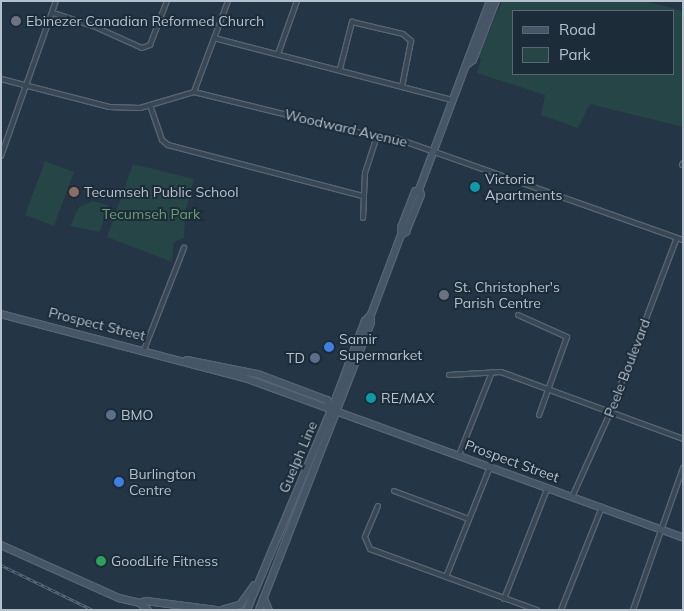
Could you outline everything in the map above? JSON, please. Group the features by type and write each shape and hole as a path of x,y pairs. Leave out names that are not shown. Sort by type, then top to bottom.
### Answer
{"main road":[{"name":"Guelph Line","path":"259,610 335,409 365,321 371,315 401,235 406,232 421,195 420,190 452,100 468,64 490,1"},
{"name":"Guelph Line","path":"468,64 473,60 496,1"},
{"name":"Prospect Street","path":"1,314 185,360 258,374 327,400 335,409 683,537"},
{"name":"Guelph Line","path":"247,610 256,585 335,409"},
{"path":"3,544 119,598 140,604 148,610"},
{"path":"222,610 240,605 256,585"},
{"path":"264,598 269,610"},
{"path":"140,604 146,601 215,610"}],"street":[{"path":"1,156 28,88 56,1"},
{"path":"53,13 91,25 142,48 150,45 167,1"},
{"path":"1,79 28,88 109,107 140,108 194,92 228,1"},
{"path":"278,54 297,1"},
{"path":"340,70 352,22 403,34 411,42 402,87"},
{"path":"214,38 452,100"},
{"name":"Woodward Avenue","path":"194,92 435,150 683,240"},
{"path":"150,105 162,140 168,145 363,196"},
{"path":"363,218 366,172 377,137"},
{"name":"Peele Boulevard","path":"573,495 610,413 677,238"},
{"path":"144,350 184,248"},
{"path":"518,315 567,336 539,415"},
{"path":"459,455 492,372"},
{"path":"449,375 501,372 683,439"},
{"path":"446,577 490,467"},
{"path":"633,610 663,533 661,529 683,468"},
{"path":"504,599 548,487"},
{"path":"394,491 469,519"},
{"path":"378,506 365,544 370,549 537,610"},
{"path":"561,610 602,507"}],"green space":[{"path":"502,1 645,1 683,11 683,127 590,104 578,128 541,115 545,95 477,73 481,59 478,58"},
{"path":"45,161 74,172 54,226 25,215"},
{"name":"Tecumseh Park","path":"133,164 194,179 185,213 184,238 174,242 172,262 107,237"},
{"path":"93,201 108,205 100,232 70,226 79,207"}],"railway":[{"path":"1,565 93,610"}],"place":[{"name":"Ebinezer Canadian Reformed Church","path":"16,21"},
{"name":"Victoria Apartments","path":"475,187"},
{"name":"Tecumseh Public School","path":"74,192"},
{"name":"St. Christopher's Parish Centre","path":"444,295"},
{"name":"Samir Supermarket","path":"329,347"},
{"name":"TD","path":"315,358"},
{"name":"RE/MAX","path":"371,398"},
{"name":"BMO","path":"111,415"},
{"name":"Burlington Centre","path":"119,482"},
{"name":"GoodLife Fitness","path":"101,561"}]}
